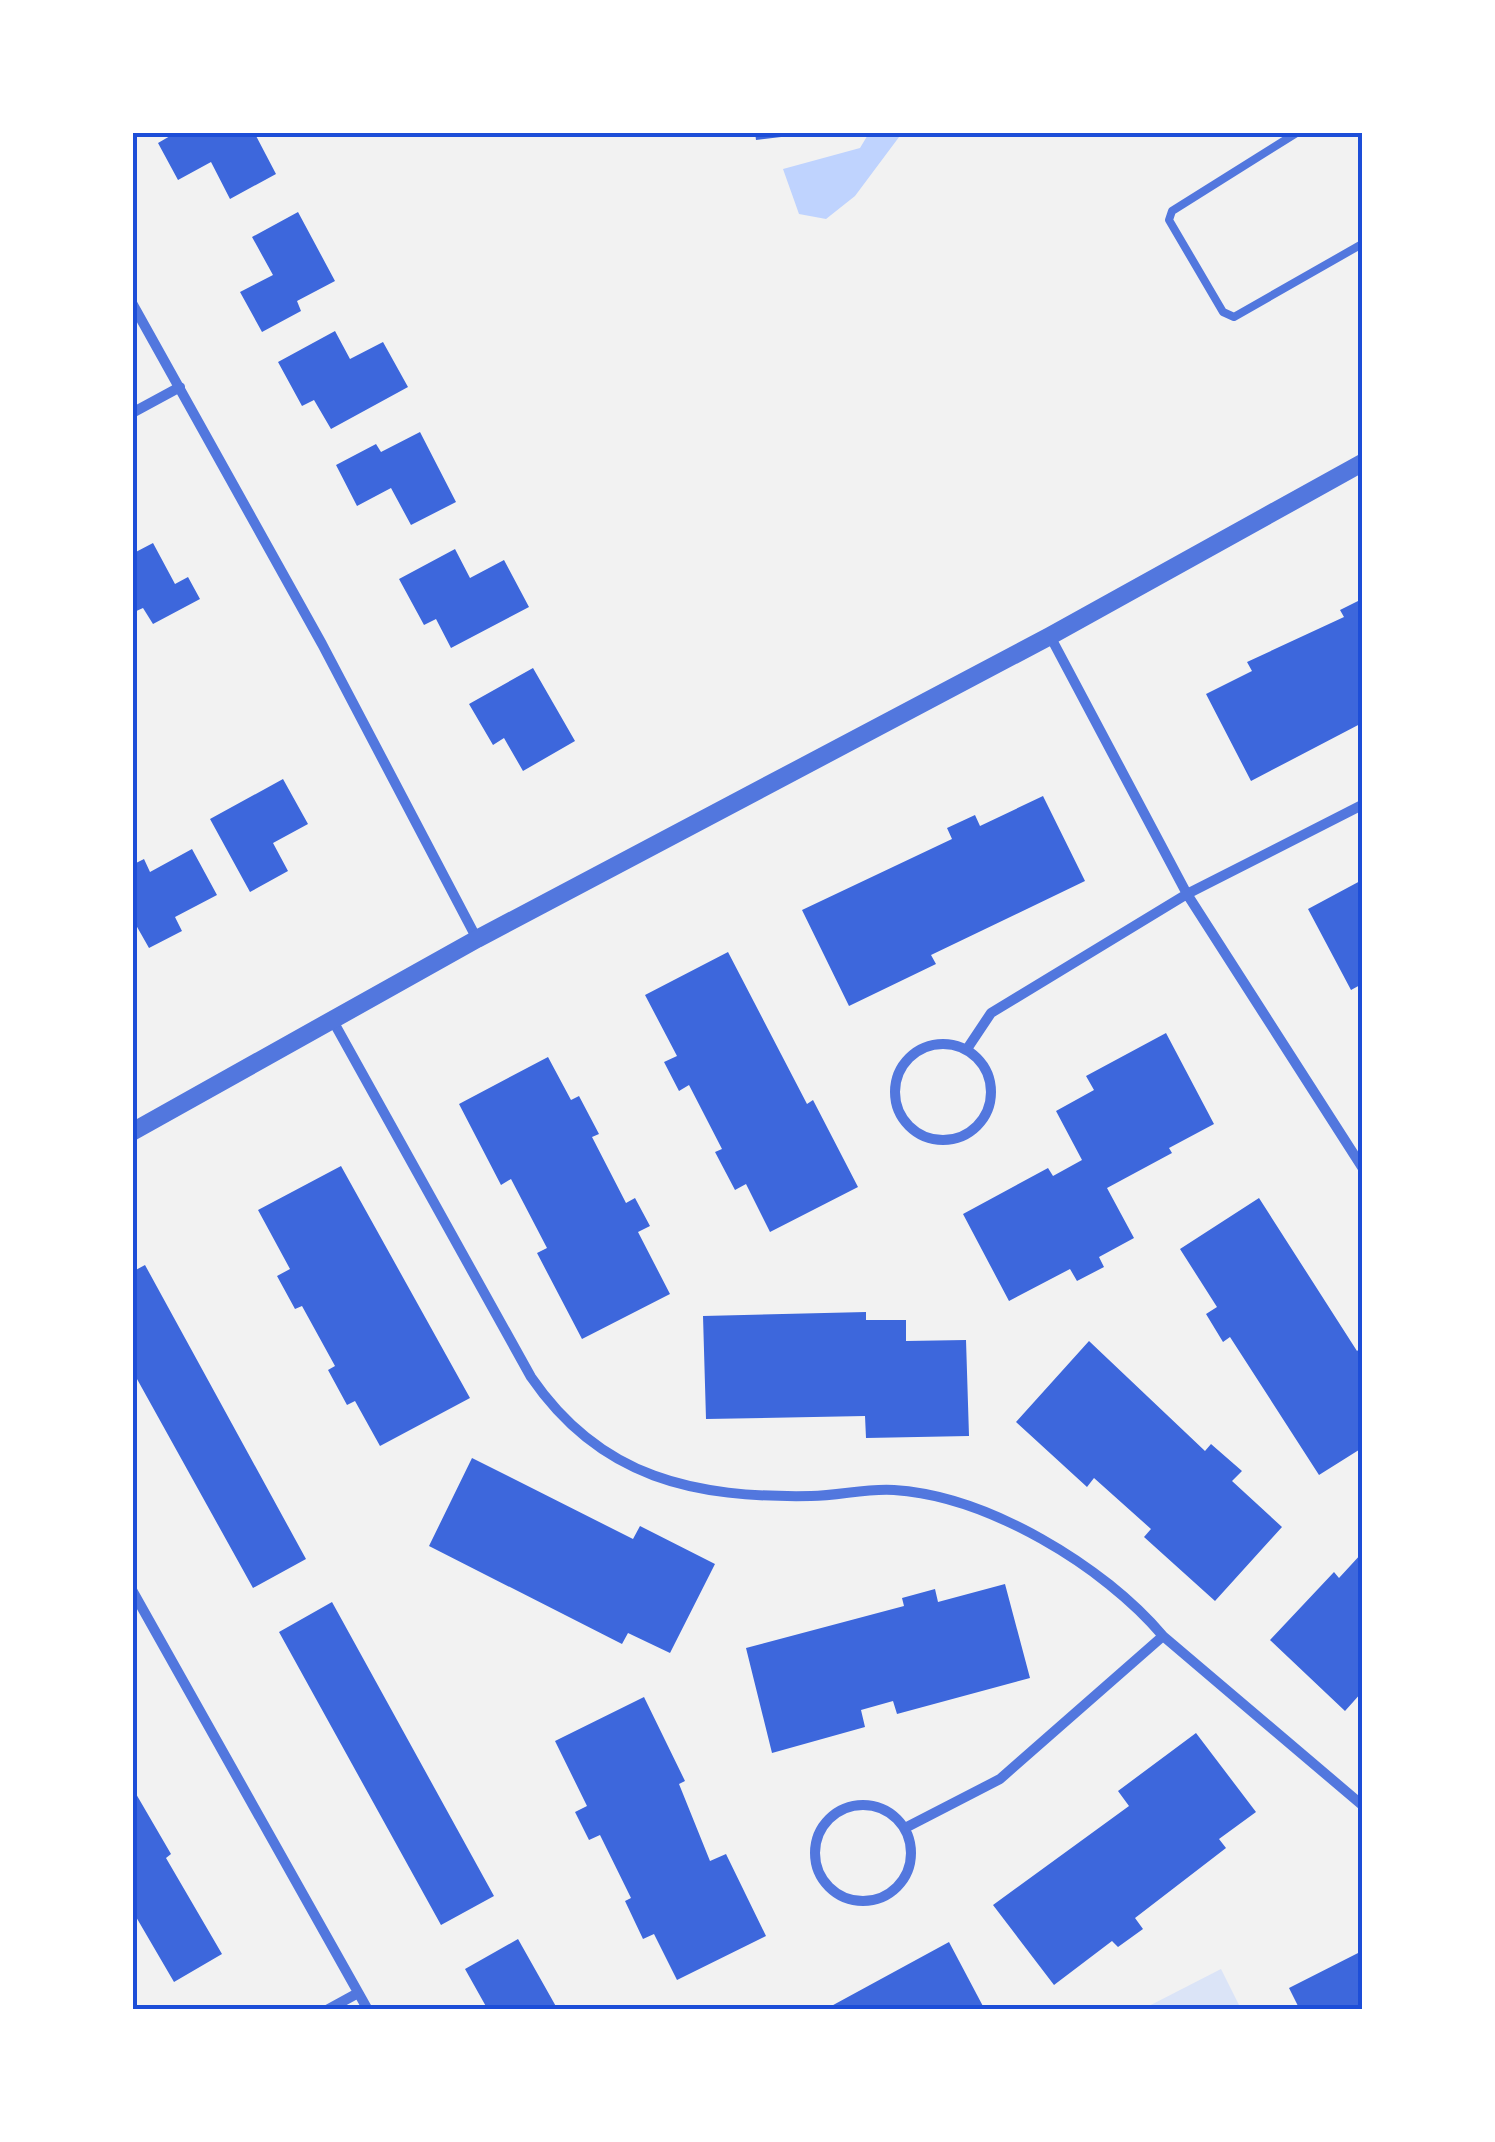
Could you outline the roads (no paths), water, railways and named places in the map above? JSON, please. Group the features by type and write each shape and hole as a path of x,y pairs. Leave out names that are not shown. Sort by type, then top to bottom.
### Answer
{"street":[{"path":"132,302 477,939"},
{"path":"132,413 180,387"},
{"path":"132,1132 477,939 1050,636 1362,464"},
{"path":"1050,636 1187,894 1362,1167"},
{"path":"966,1049 991,1013 1187,894 1362,805"},
{"path":"333,1021 531,1377 566,1421 598,1448 653,1477 699,1491 814,1496 895,1490 939,1496 983,1512 1060,1550 1136,1604 1164,1636 1362,1805"},
{"path":"947,1044 966,1049 982,1063 990,1082 991,1102 983,1120 968,1135 948,1141 929,1139 910,1130 898,1113 894,1093 898,1073 909,1056 926,1046 947,1044"},
{"path":"132,1590 368,2010"},
{"path":"905,1828 1000,1779 1164,1636"},
{"path":"850,1806 881,1808 905,1828 911,1860 896,1888 882,1897 851,1900 824,1882 814,1852 824,1823 836,1812 850,1806"},
{"path":"327,2010 358,1993"}],"lane":[{"path":"1298,132 1172,210 1169,220 1223,312 1234,317 1362,244"}],"water":[{"path":"869,133 902,133 855,196 826,219 799,214 783,169 860,148"}]}
